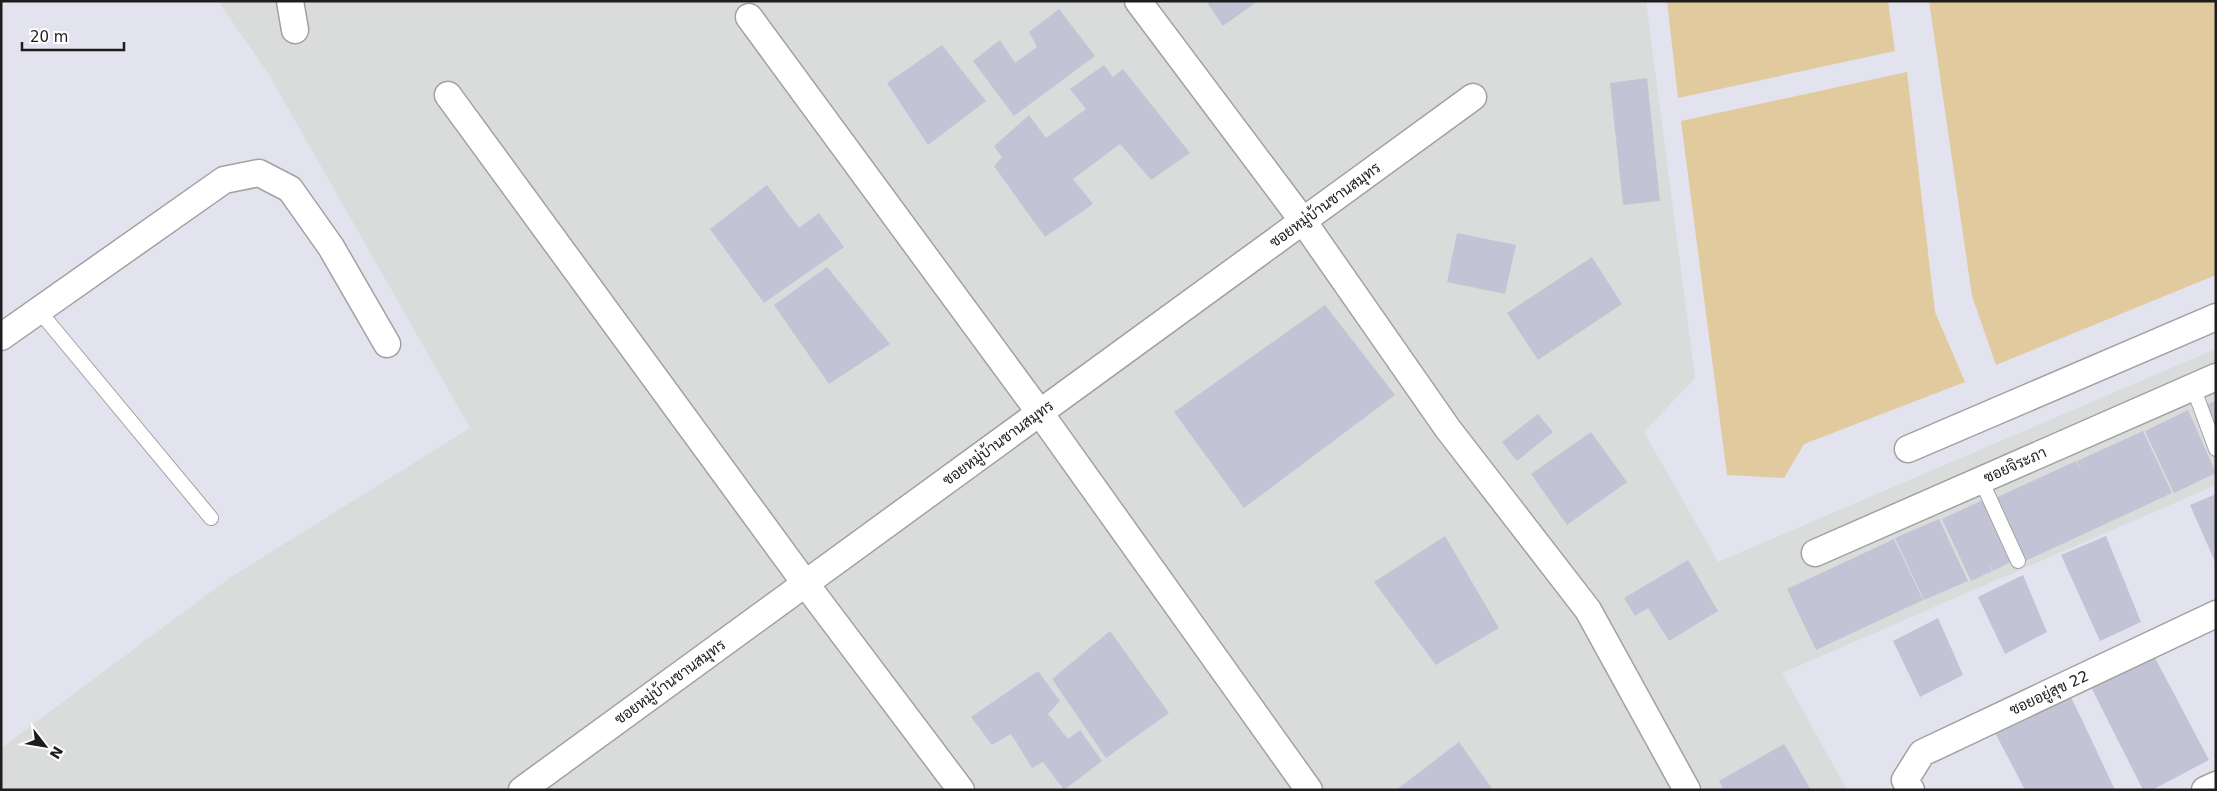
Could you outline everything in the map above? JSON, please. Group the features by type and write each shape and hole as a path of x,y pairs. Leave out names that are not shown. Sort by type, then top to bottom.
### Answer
{"street":[{"path":"290,1 295,30"},
{"path":"1138,1 1303,221 1448,429 1588,610 1687,790"},
{"path":"749,17 1040,412 1309,790"},
{"path":"448,95 805,583 961,790"},
{"name":"ซอยหมู่บ้านชานสมุทร","path":"522,790 1473,97"},
{"path":"1,337 40,312 224,180 259,173 290,189 331,247 387,344"},
{"path":"1908,449 2216,317"},
{"name":"ซอยจิระภา","path":"1815,553 2204,382"},
{"name":"ซอยอยู่สุข 22","path":"1911,790 1905,780 1922,753 2216,614"},
{"path":"2205,790 2216,785"}],"lane":[{"path":"40,312 211,518"},
{"path":"2204,382 2216,449"},
{"path":"1981,480 2018,561"}],"shaded area":[{"path":"218,1 1646,1 1695,378 1644,432 1718,562 2216,349 2216,485 1782,673 1847,790 1,790 1,748 231,577 470,428 268,73"},
{"path":"1667,1 1888,1 1895,51 1678,98"},
{"path":"1929,1 2216,1 2216,275 1996,365 1972,296"},
{"path":"1907,72 1935,312 1965,382 1804,444 1784,478 1727,475 1681,121"}],"building":[{"path":"1206,1 1258,1 1223,26"},
{"path":"1059,9 1095,56 1014,116 973,61 1000,40 1015,63 1037,47 1029,32"},
{"path":"942,45 986,101 928,145 887,83"},
{"path":"1104,65 1113,77 1123,69 1190,153 1151,180 1120,144 1073,179 1093,204 1045,237 994,166 1002,157 994,146 1029,115 1046,138 1086,109 1070,89"},
{"path":"1647,78 1660,201 1623,205 1610,83"},
{"path":"767,185 799,228 819,213 844,247 764,303 710,229"},
{"path":"1457,233 1516,245 1505,294 1447,282"},
{"path":"1592,257 1622,304 1538,360 1507,313"},
{"path":"827,267 890,344 829,384 774,305"},
{"path":"1325,305 1395,395 1244,508 1174,412"},
{"path":"2216,401 2216,428 2205,405"},
{"path":"2188,410 2216,473 2174,493 2145,431"},
{"path":"1538,414 1553,432 1517,461 1502,442"},
{"path":"2143,431 2172,493 2021,563 1993,499 2076,461 2081,471 2077,461"},
{"path":"1591,432 1627,482 1567,525 1531,474"},
{"path":"2216,494 2216,564 2190,505"},
{"path":"1985,499 2014,560 1993,571 1987,561 1992,571 1971,581 1942,519"},
{"path":"1939,519 1968,581 1924,600 1895,538"},
{"path":"1445,536 1499,628 1436,665 1374,582"},
{"path":"2106,536 2141,622 2100,641 2061,555"},
{"path":"1894,539 1923,600 1816,650 1787,589"},
{"path":"1688,560 1718,611 1669,641 1648,608 1635,616 1624,598"},
{"path":"2023,575 2047,632 2005,654 1978,597"},
{"path":"1938,618 1963,675 1920,697 1893,641"},
{"path":"1110,631 1169,713 1106,758 1052,679"},
{"path":"2153,654 2209,760 2152,790 2143,790 2090,685"},
{"path":"1038,671 1060,701 1048,714 1068,739 1080,730 1102,761 1064,790 1043,762 1032,768 1011,734 992,745 971,717"},
{"path":"2068,691 2115,790 2025,790 1992,727"},
{"path":"1459,742 1493,790 1396,790"},
{"path":"1784,744 1811,790 1724,790 1719,781"}]}
